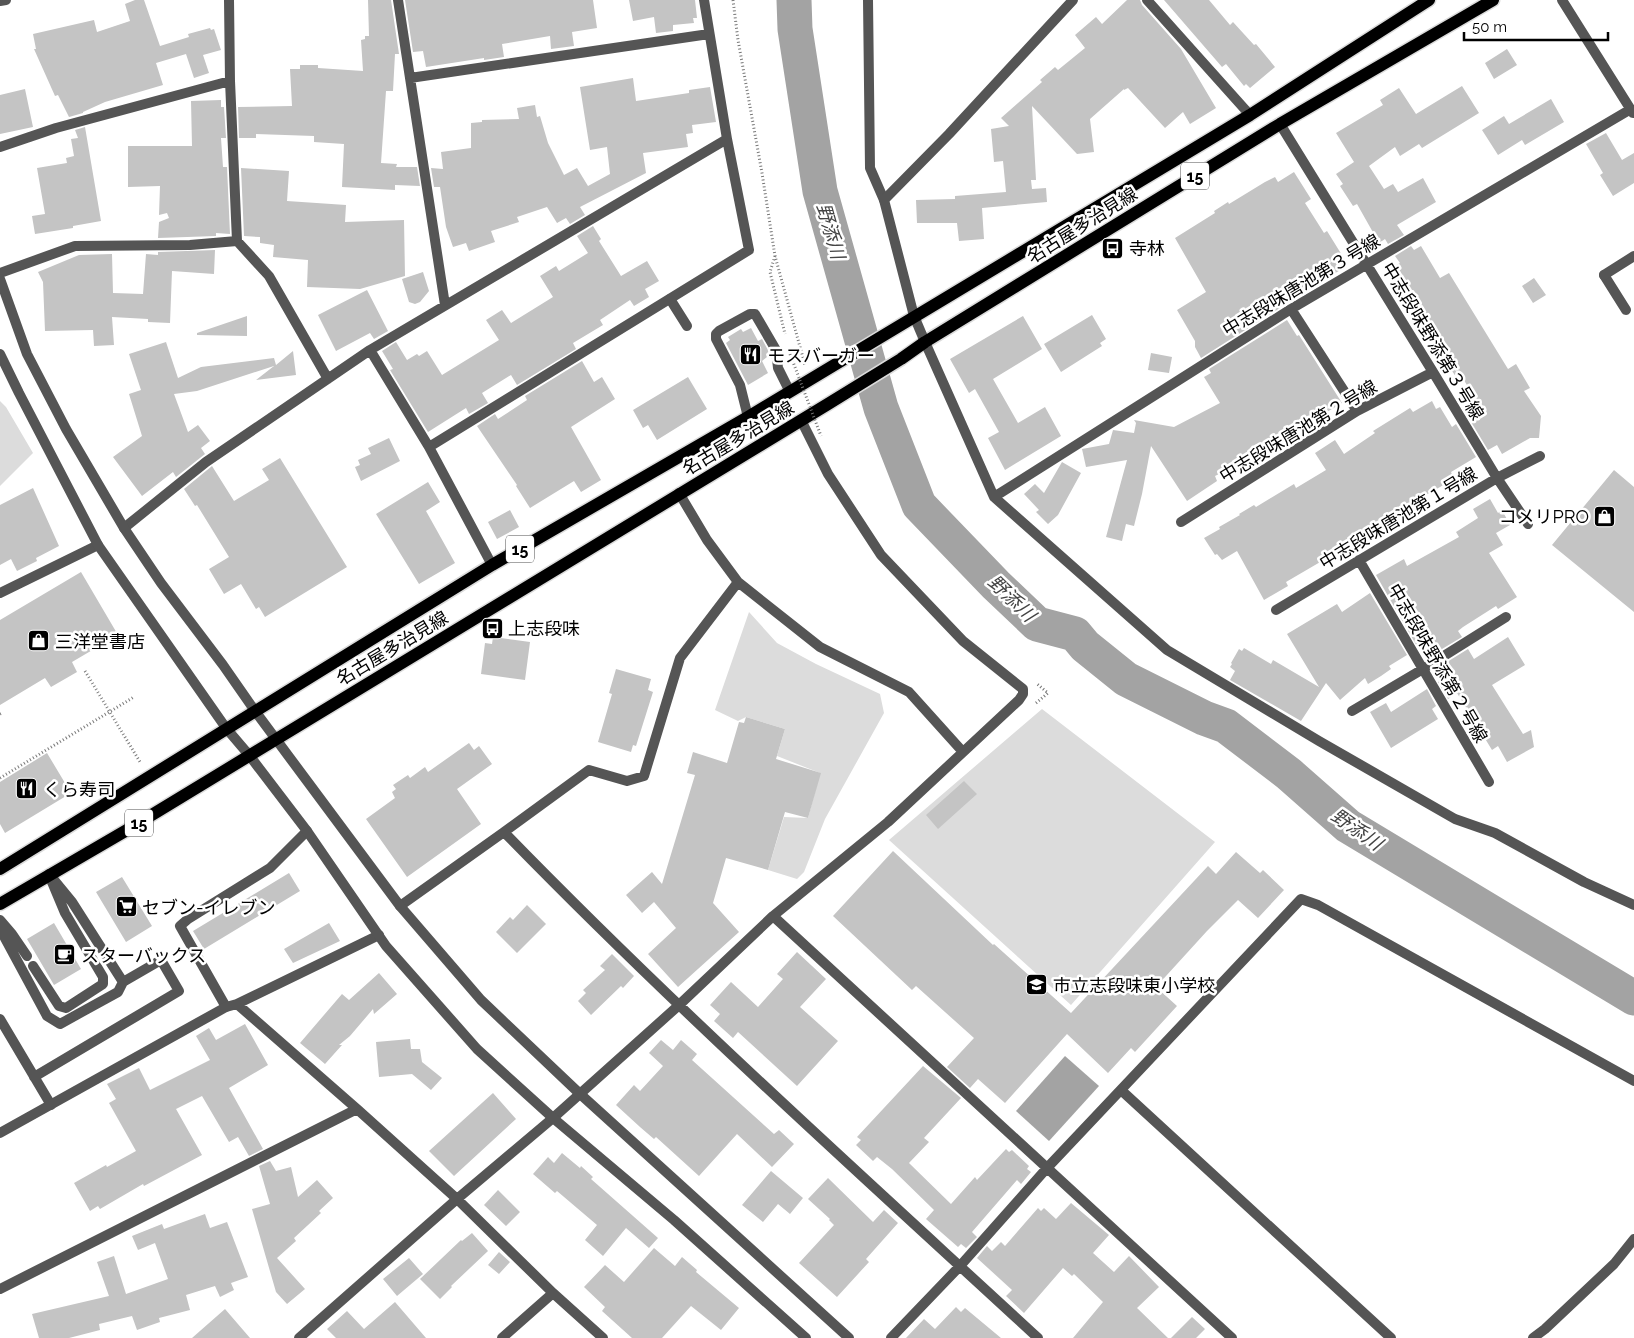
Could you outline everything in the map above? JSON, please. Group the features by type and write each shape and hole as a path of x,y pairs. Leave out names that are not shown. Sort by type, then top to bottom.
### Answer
{"main road":[{"name":"名古屋多治見線","path":"0,869 492,565 748,417 1250,115 1428,0"},
{"name":"名古屋多治見線","path":"0,904 127,830 828,404 925,342 1280,124 1493,0"}],"street":[{"path":"0,1 6,0"},
{"path":"229,0 230,81 237,241 269,276 328,379"},
{"path":"398,0 445,305"},
{"path":"429,447 750,250 727,139 704,0"},
{"path":"868,0 870,168 884,200 914,316 994,498 1167,650 1319,741 1455,819 1495,833 1584,882 1634,905"},
{"path":"884,200 949,134 1073,0"},
{"path":"1147,0 1250,115"},
{"path":"1562,0 1632,112"},
{"path":"410,78 709,34"},
{"path":"0,147 56,128 230,81"},
{"name":"中志段味唐池第３号線","path":"994,498 1366,263 1632,112"},
{"name":"中志段味野添第３号線","path":"1280,124 1496,478 1528,524"},
{"path":"124,528 206,462 370,350 727,139"},
{"path":"0,273 75,246 190,245 237,241"},
{"path":"1626,310 1604,276 1634,256"},
{"path":"0,279 27,354 66,429 124,528 160,583 223,665 400,906 481,1000 579,1094 849,1338"},
{"path":"670,299 687,326"},
{"path":"1291,309 1357,411"},
{"path":"748,417 740,385 716,339 718,331 750,314 755,314 776,350 778,368 790,392"},
{"path":"370,350 429,447 492,565"},
{"path":"0,354 18,393 98,545 226,728 307,831 379,936 477,1049 553,1118 674,1220 806,1338"},
{"name":"中志段味唐池第２号線","path":"1181,522 1357,411 1433,372"},
{"path":"299,1338 457,1199 553,1118 678,1006 772,916 888,822 1019,700 1023,694 1023,689 963,641 881,556 828,474 801,420"},
{"name":"中志段味唐池第１号線","path":"1276,610 1496,478 1540,456"},
{"path":"679,493 707,540 738,582 820,647 909,692 963,752"},
{"path":"0,593 98,545"},
{"name":"中志段味野添第２号線","path":"1359,560 1489,782"},
{"path":"400,906 588,770 627,780 644,776 680,658 738,582"},
{"path":"1352,711 1506,617"},
{"path":"226,1008 180,926 188,919 270,868 307,831"},
{"path":"504,832 573,904 678,1006 1038,1338"},
{"path":"33,966 59,1006 66,1008 103,984 102,977 65,914 49,874"},
{"path":"49,874 72,902 123,982"},
{"path":"891,1338 960,1266 1047,1168 1122,1091 1301,899 1318,905 1634,1080"},
{"path":"772,916 1232,1338"},
{"path":"0,920 27,956"},
{"path":"0,929 47,1016 60,1024 118,992 123,982 161,960 179,991 34,1077"},
{"path":"0,1133 226,1008 379,936"},
{"path":"237,1004 457,1199 553,1293 603,1338"},
{"path":"0,1018 50,1106"},
{"path":"1122,1091 1391,1338"},
{"path":"0,1289 357,1109"},
{"path":"1533,1338 1614,1264 1634,1239"},
{"path":"502,1338 553,1293"}],"path":[{"path":"733,0 738,40 776,256 813,377"},
{"path":"776,256 770,272 785,336"},
{"path":"788,345 821,436"},
{"path":"84,671 140,762"},
{"path":"1033,680 1048,693 1033,706"},
{"path":"0,778 134,697"}],"shaded area":[{"path":"0,401 6,407 33,453 0,486"},
{"path":"749,612 777,643 816,664 880,694 884,713 825,819 804,872 797,879 768,870 784,817 808,818 820,773 777,756 785,729 746,717 738,721 715,710"},
{"path":"1042,709 1215,842 1071,1005 889,840"},
{"path":"1065,1056 1099,1086 1049,1141 1016,1111"}],"building":[{"path":"135,0 144,0 160,46 189,37 188,34 210,28 211,30 214,29 221,50 203,55 209,73 194,78 186,54 156,63 163,85 105,102 83,113 69,117 58,95 55,96 34,49 36,49 33,34 94,20 97,32 130,21 125,4"},
{"path":"368,0 391,0 399,54 395,54 393,91 386,91 381,163 397,164 396,167 417,167 420,186 395,185 395,190 342,187 344,144 314,142 314,136 256,134 256,138 239,138 238,107 292,106 290,69 300,69 300,65 318,65 318,68 363,71 361,40 365,39 365,36 369,36"},
{"path":"405,0 593,0 597,28 572,32 574,46 551,49 550,36 502,44 504,57 484,60 484,58 426,67 423,51 413,52"},
{"path":"629,0 695,0 697,18 693,18 694,23 673,25 673,31 656,33 654,17 633,21"},
{"path":"1127,0 1140,0 1142,5 1181,49 1216,108 1190,124 1183,112 1165,128 1128,88 1124,89 1090,119 1094,152 1077,154 1032,106 1036,180 1031,180 1032,189 1046,188 1047,202 982,208 984,239 959,241 957,223 917,223 916,200 955,199 955,196 1006,192 1003,161 994,162 991,129 1009,126 1001,118 1042,82 1040,80 1055,67 1058,70 1085,48 1075,35 1096,17 1102,24"},
{"path":"1164,0 1209,0 1230,25 1233,22 1254,45 1256,44 1275,67 1250,88 1246,84 1244,86 1226,64 1222,67"},
{"path":"1507,49 1517,65 1494,79 1485,63"},
{"path":"633,78 636,101 689,93 689,90 710,87 716,122 692,125 693,133 686,134 688,147 643,153 646,173 580,207 585,215 570,224 566,218 557,223 547,207 517,217 519,222 491,231 495,242 469,251 466,243 453,247 446,227 440,187 434,187 431,168 443,169 441,152 471,148 471,123 482,122 482,120 519,119 517,108 535,105 537,117 540,116 548,143 564,175 577,168 588,186 610,174 607,147 590,150 580,87"},
{"path":"1462,86 1479,113 1422,148 1419,144 1400,156 1395,147 1369,166 1384,189 1393,184 1398,192 1423,178 1436,202 1397,225 1404,235 1388,244 1385,239 1379,243 1357,204 1353,206 1340,186 1343,184 1336,174 1354,162 1336,133 1383,105 1380,100 1399,88 1416,114"},
{"path":"25,89 33,127 0,134 0,95"},
{"path":"1551,99 1564,122 1525,145 1522,140 1498,155 1482,130 1504,116 1509,124"},
{"path":"221,100 221,107 224,107 226,138 221,138 223,167 227,167 230,234 216,233 216,236 158,238 159,222 169,218 167,213 159,215 160,186 128,187 128,146 192,146 191,101"},
{"path":"85,127 101,221 35,234 32,216 45,214 37,168 67,163 66,158 74,156 71,139 78,138 75,130"},
{"path":"1606,133 1622,160 1634,153 1634,183 1613,196 1600,175 1603,173 1586,144"},
{"path":"241,168 289,171 287,201 346,205 345,222 404,220 405,276 360,289 307,287 308,260 273,257 274,245 260,243 260,237 244,236"},
{"path":"1294,172 1311,199 1305,203 1324,233 1327,231 1345,260 1341,263 1344,268 1279,305 1280,308 1201,358 1195,347 1195,341 1177,310 1206,292 1175,238 1215,213 1214,211 1228,202 1229,204 1275,177 1278,182"},
{"path":"593,226 601,239 599,241 621,276 647,261 659,281 645,289 649,297 634,306 630,300 600,320 603,325 573,343 576,349 517,385 511,375 482,393 488,403 469,414 466,408 428,432 390,370 393,369 382,351 396,342 407,360 427,351 442,375 499,340 486,320 502,310 511,323 553,297 540,276 556,266 559,271 588,253 577,236"},
{"path":"1411,246 1414,250 1421,246 1440,278 1449,273 1508,369 1516,364 1530,388 1524,391 1541,416 1539,438 1530,438 1502,454 1497,445 1488,450 1468,417 1481,408 1462,377 1458,380 1431,339 1403,292 1407,289 1393,267 1400,263 1395,256"},
{"path":"215,250 214,274 172,271 170,323 148,322 148,319 112,317 114,345 94,346 93,330 45,331 43,282 38,272 79,255 112,254 113,293 143,294 146,254 158,255 158,252"},
{"path":"423,272 429,291 420,302 415,304 409,302 402,279"},
{"path":"1534,278 1546,295 1533,303 1522,286"},
{"path":"367,290 388,331 374,339 370,333 336,351 318,315"},
{"path":"1092,315 1106,339 1100,343 1102,346 1061,372 1044,344"},
{"path":"247,316 247,336 197,335 197,333"},
{"path":"1023,316 1042,349 993,379 1018,423 1045,407 1061,436 1005,470 988,438 999,432 975,389 969,393 950,359"},
{"path":"1287,320 1297,336 1299,335 1342,403 1272,445 1273,447 1242,466 1241,463 1215,476 1217,481 1187,501 1151,446 1134,526 1126,524 1122,541 1106,537 1127,460 1086,467 1082,449 1109,444 1113,430 1134,433 1136,423 1134,420 1174,427 1220,403 1204,377 1211,373 1209,369"},
{"path":"751,328 758,341 762,339 769,352 762,361 768,373 748,385 726,343 730,340 728,337 741,329 743,332"},
{"path":"166,342 178,378 201,367 274,358 276,365 293,351 296,375 256,380 274,366 197,391 174,394 188,432 198,425 210,441 201,448 205,454 176,477 173,472 142,496 113,457 142,436 129,394 141,390 129,354"},
{"path":"1151,353 1172,357 1169,373 1148,370"},
{"path":"582,361 594,382 602,377 615,399 571,427 601,480 581,492 574,481 530,508 517,485 477,426 495,414 498,419 527,400 525,396"},
{"path":"688,377 707,409 657,440 648,425 643,428 633,410"},
{"path":"1432,401 1436,409 1440,407 1452,427 1456,424 1476,457 1451,472 1454,479 1412,503 1414,506 1397,516 1396,513 1361,533 1363,537 1286,582 1288,586 1264,600 1237,551 1222,560 1217,554 1215,555 1204,538 1254,505 1256,507 1294,484 1296,488 1326,470 1315,453 1335,440 1344,454 1375,433 1373,431 1410,408 1413,412"},
{"path":"389,438 400,461 361,481 355,467 360,465 358,460 371,454 368,448"},
{"path":"280,458 347,567 265,617 259,607 256,609 241,584 224,594 209,569 229,557 197,505 195,506 184,489 212,466 234,501 269,480 262,469"},
{"path":"1062,462 1081,473 1058,515 1048,524 1036,512 1039,510 1024,494 1035,484 1044,493"},
{"name":"コメリPRO","path":"1614,470 1634,487 1634,612 1552,545"},
{"path":"428,482 440,502 426,511 455,563 419,584 376,514"},
{"path":"33,488 59,546 36,558 37,561 17,571 11,559 0,565 0,505"},
{"path":"1490,499 1498,513 1502,510 1510,525 1496,533 1503,545 1489,553 1517,597 1498,609 1496,606 1463,627 1458,631 1462,637 1432,655 1428,647 1423,650 1421,647 1418,648 1376,575 1404,559 1407,566 1459,537 1456,532 1478,518 1473,509"},
{"path":"510,510 519,527 497,539 488,522"},
{"path":"81,572 118,635 72,662 77,672 51,687 45,678 0,705 0,620"},
{"path":"1370,593 1407,655 1389,666 1391,669 1381,676 1368,684 1365,678 1340,700 1326,683 1301,721 1230,680 1235,671 1230,667 1231,663 1239,649 1242,651 1244,648 1271,664 1273,660 1319,687 1287,634 1337,604 1342,612"},
{"path":"493,637 530,642 525,680 481,674 485,643 492,644"},
{"path":"1508,637 1525,665 1492,685 1523,734 1531,730 1534,747 1507,762 1498,746 1492,750 1457,693 1448,699 1438,682 1445,676 1439,667 1468,649 1474,659"},
{"path":"616,669 651,679 648,690 653,692 636,746 633,745 631,752 598,742 612,694 609,693"},
{"path":"1427,689 1436,706 1432,709 1438,719 1391,748 1370,712 1386,703 1391,712"},
{"path":"746,717 785,729 776,759 821,773 808,818 785,812 768,870 726,858 713,903 739,932 678,987 648,954 676,928 654,902 642,913 626,895 652,872 662,884 695,775 687,773 693,752 727,763 739,722 744,723"},
{"path":"469,743 474,750 479,746 492,764 457,789 481,824 407,877 366,819 395,798 392,792 396,789 393,785 408,775 410,778 425,767 428,772"},
{"path":"47,753 71,793 5,833 0,824 0,782"},
{"path":"964,781 977,794 938,829 926,815"},
{"path":"893,851 993,945 1071,1013 1208,866 1216,874 1236,852 1260,873 1263,870 1284,890 1258,918 1238,900 1207,931 1156,987 1177,1006 1135,1052 1131,1048 1108,1073 1067,1034 1005,1103 978,1079 970,1088 947,1067 974,1038 916,986 912,990 833,916"},
{"path":"289,873 300,891 204,949 193,931"},
{"path":"122,877 152,926 126,942 96,892"},
{"path":"527,905 546,924 517,953 496,932 510,917 513,920"},
{"path":"54,923 81,969 54,985 27,939"},
{"path":"329,923 340,941 293,963 284,949"},
{"path":"797,952 826,979 800,1007 838,1041 797,1086 738,1032 733,1038 714,1021 720,1014 710,1005 731,982 758,1007 783,979 777,974"},
{"path":"612,954 634,976 591,1015 578,1001 586,993 583,990 605,970 600,966"},
{"path":"379,973 397,994 374,1014 373,1009 350,1036 339,1045 342,1045 325,1064 300,1043 342,994 349,1000"},
{"path":"245,1024 268,1065 229,1088 263,1149 249,1156 238,1137 229,1142 202,1096 176,1109 202,1155 144,1186 143,1184 100,1209 98,1206 90,1211 74,1183 136,1151 109,1103 116,1099 107,1084 139,1068 150,1090 210,1060 196,1036 209,1028 216,1040"},
{"path":"410,1039 411,1049 420,1049 422,1062 442,1078 431,1090 412,1074 379,1077 376,1042"},
{"path":"661,1040 673,1050 681,1040 697,1054 692,1060 774,1134 779,1130 794,1144 772,1167 737,1134 699,1176 656,1137 654,1139 616,1105 634,1085 640,1091 663,1066 649,1053"},
{"path":"923,1066 961,1098 924,1138 929,1142 909,1163 951,1204 975,1177 977,1180 1006,1149 1009,1152 1012,1150 1029,1166 1027,1169 1031,1172 1021,1184 1017,1180 972,1232 977,1237 966,1248 961,1244 958,1247 926,1219 934,1210 892,1169 877,1157 873,1161 856,1145 861,1140 857,1137"},
{"path":"493,1093 516,1119 454,1176 429,1151"},
{"path":"562,1153 580,1168 581,1166 593,1177 591,1179 658,1238 649,1248 626,1228 603,1256 585,1240 597,1225 557,1191 555,1193 533,1174 548,1157 554,1163"},
{"path":"270,1161 276,1171 291,1167 298,1197 317,1180 333,1198 319,1211 321,1213 294,1238 296,1241 277,1258 305,1289 287,1304 276,1292 252,1209 270,1204 259,1166"},
{"path":"771,1171 803,1198 790,1214 778,1204 763,1222 742,1205"},
{"path":"828,1178 873,1222 884,1210 898,1223 866,1259 869,1262 837,1297 799,1263 834,1225 808,1199"},
{"path":"498,1190 520,1212 506,1226 484,1205"},
{"path":"1071,1203 1109,1235 1093,1253 1114,1272 1129,1256 1159,1287 1137,1308 1168,1338 1073,1338 1103,1302 1074,1274 1072,1276 1063,1268 1024,1313 1006,1296 1012,1290 977,1258 987,1246 992,1251 1001,1242 1005,1246 1038,1208 1041,1211 1044,1208 1056,1219"},
{"path":"205,1214 210,1228 227,1222 248,1277 231,1283 234,1290 220,1297 215,1286 186,1295 190,1310 159,1318 160,1322 137,1330 132,1316 99,1324 100,1330 69,1338 39,1338 32,1314 109,1296 97,1262 114,1256 126,1294 168,1279 155,1243 138,1250 132,1236 162,1224 164,1229"},
{"path":"472,1233 488,1251 440,1299 420,1279 461,1240"},
{"path":"654,1248 675,1266 682,1257 697,1270 696,1272 739,1308 721,1330 691,1306 662,1338 632,1338 602,1311 605,1307 584,1287 605,1265 624,1282"},
{"path":"499,1252 510,1262 499,1274 488,1265"},
{"path":"409,1258 423,1274 397,1296 383,1279"},
{"path":"395,1302 426,1338 336,1338 327,1329 347,1311 364,1329"},
{"path":"956,1307 961,1312 965,1308 1001,1338 906,1338 924,1319 935,1329"},
{"path":"225,1309 250,1338 192,1338"},
{"path":"1192,1317 1205,1329 1196,1338 1171,1338"}],"waterway":[{"name":"野添川","path":"794,0 795,29 820,191 881,408 919,505 996,585 1037,624 1075,634 1085,646 1126,679 1204,718 1226,726 1289,774 1348,826 1634,998"}],"place":[{"name":"寺林","path":"1113,248"},
{"name":"モスバーガー","path":"751,355"},
{"name":"コメリPRO","path":"1605,516"},
{"name":"上志段味","path":"492,628"},
{"name":"三洋堂書店","path":"39,641"},
{"name":"くら寿司","path":"27,789"},
{"name":"セブン-イレブン","path":"126,907"},
{"name":"スターバックス","path":"65,955"},
{"name":"市立志段味東小学校","path":"1037,985"}]}
